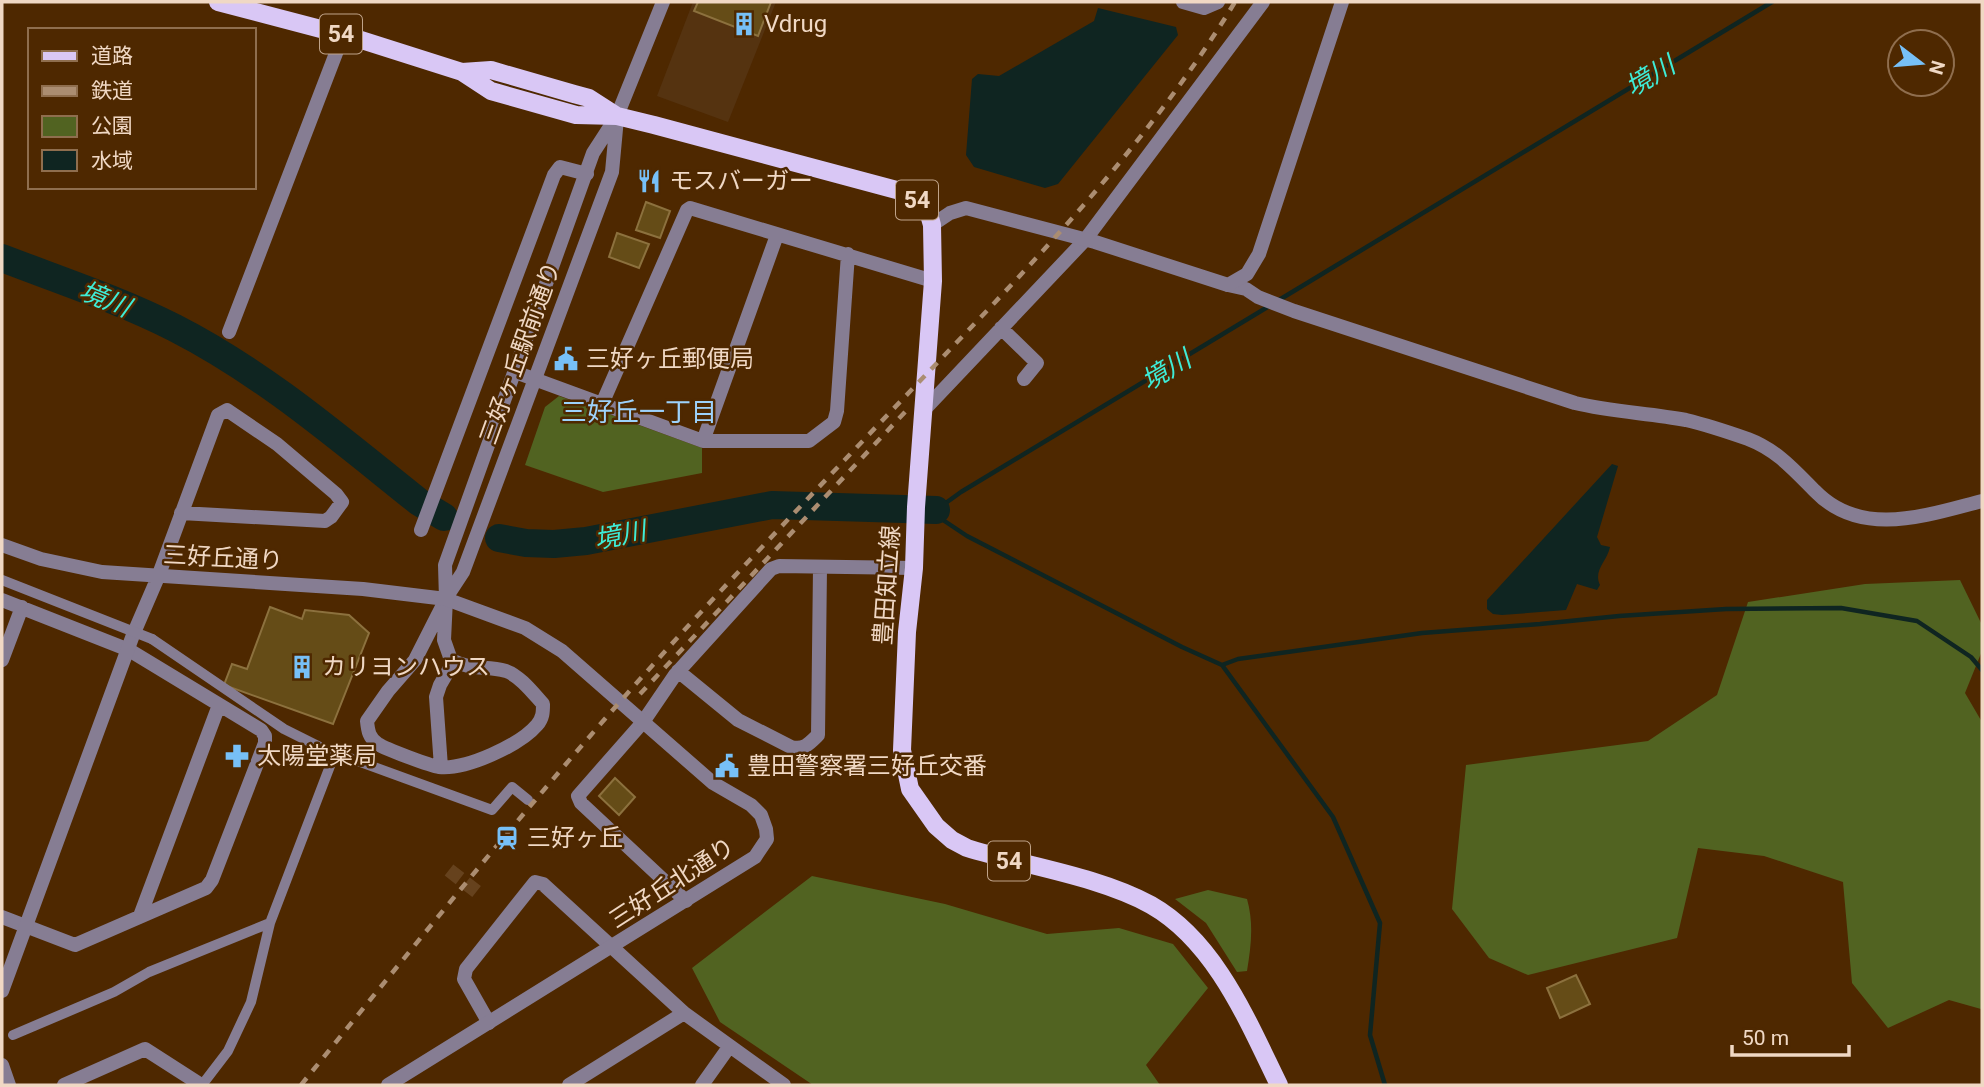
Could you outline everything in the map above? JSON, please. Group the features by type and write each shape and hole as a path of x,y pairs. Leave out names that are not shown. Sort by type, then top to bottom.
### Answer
{"main road":[{"name":"54","path":"218,2 266,8 461,72 492,70 589,98 617,116 904,192 928,211 932,225"},
{"name":"豊田知立線","path":"932,225 933,281 902,750 910,789 936,826 952,840 967,848 1102,885 1152,906 1172,920 1208,957 1250,1026 1279,1085"}],"street":[{"path":"454,661 436,696 441,766 487,757 517,741 537,725 542,716 543,704 518,678 507,671 466,667 454,661 445,648 445,565 593,153 617,116 663,2"},
{"path":"1183,2 1204,8 1218,2"},
{"path":"924,410 1085,240 1263,2"},
{"path":"1228,285 1247,274 1259,254 1342,2"},
{"path":"229,332 343,35"},
{"name":"三好ヶ丘駅前通り","path":"441,766 378,745 369,734 367,721 415,660 463,572 612,172 617,116"},
{"path":"421,530 554,175 564,166 587,174"},
{"path":"602,404 690,208 933,281"},
{"path":"932,225 950,213 965,208 1085,240 1246,289 1284,307 1575,404 1610,412 1688,421 1751,440 1779,455 1818,495 1847,514 1867,519 1892,520 1982,502"},
{"path":"703,441 777,235"},
{"path":"515,372 703,441 809,441 834,422 837,411 848,254"},
{"path":"1001,328 1037,363 1024,379"},
{"path":"2,991 24,926 159,577 181,513 218,415 227,410 277,444 342,502 325,521 181,513"},
{"name":"三好丘通り","path":"2,545 41,559 75,567 159,577 363,590 446,599"},
{"path":"686,901 581,803 578,796 643,722 678,671 771,569 779,566 914,568"},
{"path":"678,671 738,720 791,747 799,749 810,744 818,735 820,568"},
{"path":"2,580 152,639 284,729 335,753 492,810 512,787 528,800"},
{"name":"三好丘北通り","path":"388,1085 755,858 767,839 761,816 751,805 713,783 562,651 525,628 446,599"},
{"path":"2,600 129,650 261,730 265,736 265,743 212,880 206,888 75,945 2,918"},
{"path":"2,660 22,607"},
{"path":"140,916 219,705"},
{"path":"64,1085 145,1049 201,1085 228,1051 251,1002 270,923 335,753"},
{"path":"489,1023 464,979 466,969 535,882 543,884 684,1013 784,1085"},
{"path":"13,1035 114,992 149,972 270,923"},
{"path":"573,1084 684,1013"},
{"path":"702,1085 729,1047"},
{"path":"2,1065 9,1085"}],"shaded area":[{"path":"693,2 776,2 728,122 657,96"}],"green space":[{"path":"559,396 702,448 702,473 603,492 525,465 545,407"},
{"path":"1960,580 1982,625 1982,651 1965,693 1982,722 1982,1011 1949,1000 1888,1028 1852,983 1843,882 1764,856 1698,848 1677,938 1528,975 1489,958 1452,909 1466,765 1648,741 1717,695 1748,602 1865,584"},
{"path":"812,876 945,904 1047,934 1119,928 1173,944 1208,988 1146,1065 1160,1085 813,1085 720,1022 692,968"},
{"path":"1208,890 1247,899 1251,944 1247,971 1237,972 1206,923 1175,899"}],"water":[{"path":"1098,8 1176,27 1178,35 1058,184 1045,188 974,167 966,155 972,79 978,74 999,76 1094,21"},
{"path":"1612,464 1618,466 1597,537 1601,545 1610,547 1599,570 1600,585 1597,590 1577,584 1566,610 1493,614 1487,609 1487,600"}],"building":[{"name":"Vdrug","path":"698,2 771,2 758,36 694,11"},
{"path":"646,202 670,211 660,238 636,230"},
{"path":"617,233 649,244 639,268 609,257"},
{"name":"カリヨンハウス","path":"270,607 302,619 305,610 349,615 369,633 333,724 224,685 232,664 247,669"},
{"path":"615,778 635,797 619,815 599,796"},
{"path":"1576,975 1590,1004 1560,1018 1547,988"}],"waterway":[{"name":"境川","path":"1279,300 1772,2"},
{"name":"境川","path":"2,258 133,308 208,346 271,387 419,502 444,517"},
{"path":"1271,305 961,492 936,510 943,520 967,536 1222,665 1333,817 1380,923 1370,1035 1385,1085"},
{"name":"境川","path":"499,538 554,544 586,541 772,505 936,510"},
{"path":"1222,665 1238,659 1422,633 1726,609 1841,608 1917,621 1971,657 1982,670"}],"tunnel":[{"path":"449,870 481,895"}],"railway":[{"path":"301,1085 511,829 618,704 730,581 1070,221 1141,137 1235,2"},
{"path":"640,694 906,411"}],"place":[{"name":"Vdrug","path":"744,24"},
{"name":"モスバーガー","path":"649,181"},
{"name":"三好ヶ丘郵便局","path":"566,359"},
{"name":"カリヨンハウス","path":"302,667"},
{"name":"太陽堂薬局","path":"237,756"},
{"name":"豊田警察署三好丘交番","path":"727,766"},
{"name":"三好ヶ丘","path":"507,838"}],"district":[{"name":"三好丘一丁目","path":"639,412"}]}
